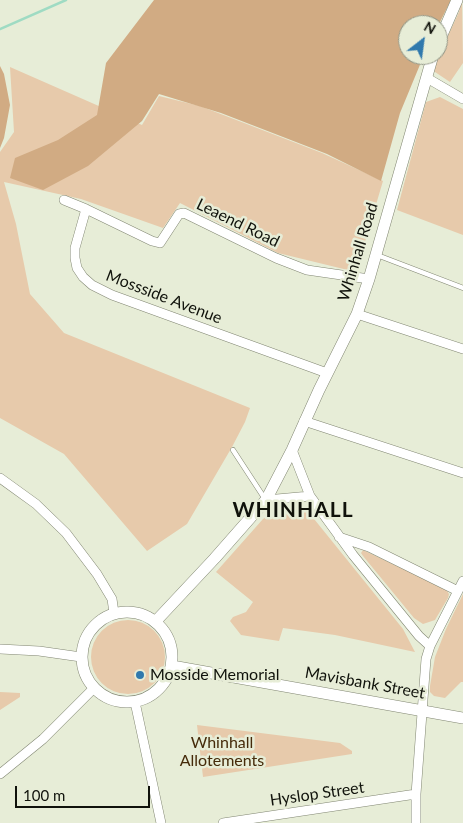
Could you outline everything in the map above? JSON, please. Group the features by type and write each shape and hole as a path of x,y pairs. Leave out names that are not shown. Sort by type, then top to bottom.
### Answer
{"street":[{"path":"448,21 457,0"},
{"name":"Whinhall Road","path":"156,621 266,500 292,450 304,421 357,314 369,279 430,65"},
{"path":"426,78 463,99"},
{"path":"64,200 86,209"},
{"name":"Leaend Road","path":"86,209 152,242 160,244 179,214 184,212 276,258 307,270 369,279"},
{"name":"Mossside Avenue","path":"86,209 75,248 75,258 77,268 92,285 112,295 327,373"},
{"path":"357,314 463,349"},
{"path":"304,421 463,473"},
{"path":"292,450 310,496 339,537 419,636 430,646"},
{"path":"0,478 36,504 66,533 97,574 112,599 114,613"},
{"path":"266,500 310,496"},
{"path":"339,537 369,547 458,591"},
{"path":"416,823 421,710 426,659 430,646 463,581"},
{"path":"133,612 149,617 156,621 165,632 171,645 172,666 168,676 151,696 135,702 122,702 107,698 94,688 87,679 83,668 81,657 85,639 92,627 114,613 133,612"},
{"path":"0,649 39,651 81,657"},
{"name":"Mavisbank Street","path":"172,666 463,718"},
{"path":"0,774 43,739 94,688"},
{"path":"135,702 161,823"},
{"name":"Hyslop Street","path":"223,823 416,794"}],"lane":[{"path":"375,255 463,288"},
{"path":"233,450 266,500"}],"green space":[{"path":"462,0 463,63 450,82 432,70 434,65 448,65 448,36 459,12"},
{"path":"10,67 142,125 159,96 200,106 322,153 383,181 356,272 278,253 180,203 163,228 81,199 4,182 16,224 30,294 64,333 250,408 232,447 187,524 147,551 64,454 0,418 0,152 14,132"},
{"path":"440,97 463,109 463,235 397,210 426,102"},
{"path":"288,507 306,509 403,629 415,652 335,635 283,628 279,641 241,635 230,621 233,617 246,612 253,602 216,572 263,519 277,510"},
{"path":"363,550 446,589 449,594 448,598 435,620 423,624 414,618 363,556 361,553"},
{"path":"463,594 463,682 445,698 434,696 430,692 430,686 435,657"},
{"path":"121,620 135,620 149,626 159,636 165,650 165,664 159,678 149,688 135,694 121,694 107,688 97,678 91,664 91,650 97,636 107,626"},
{"path":"0,692 20,693 20,697 0,710"},
{"name":"Whinhall Allotements","path":"197,725 340,743 352,751 352,754 203,777"}],"shaded area":[{"path":"154,0 451,0 444,15 398,15 398,65 420,65 400,113 381,181 327,154 221,113 159,94 142,121 88,166 43,190 10,178 15,158 58,140 97,115 106,63"},
{"path":"0,66 4,74 10,105 4,138 0,148"}],"waterway":[{"path":"0,29 66,0"}],"place":[{"name":"Mosside Memorial","path":"140,675"}],"district":[{"name":"WHINHALL","path":"293,510"}]}
